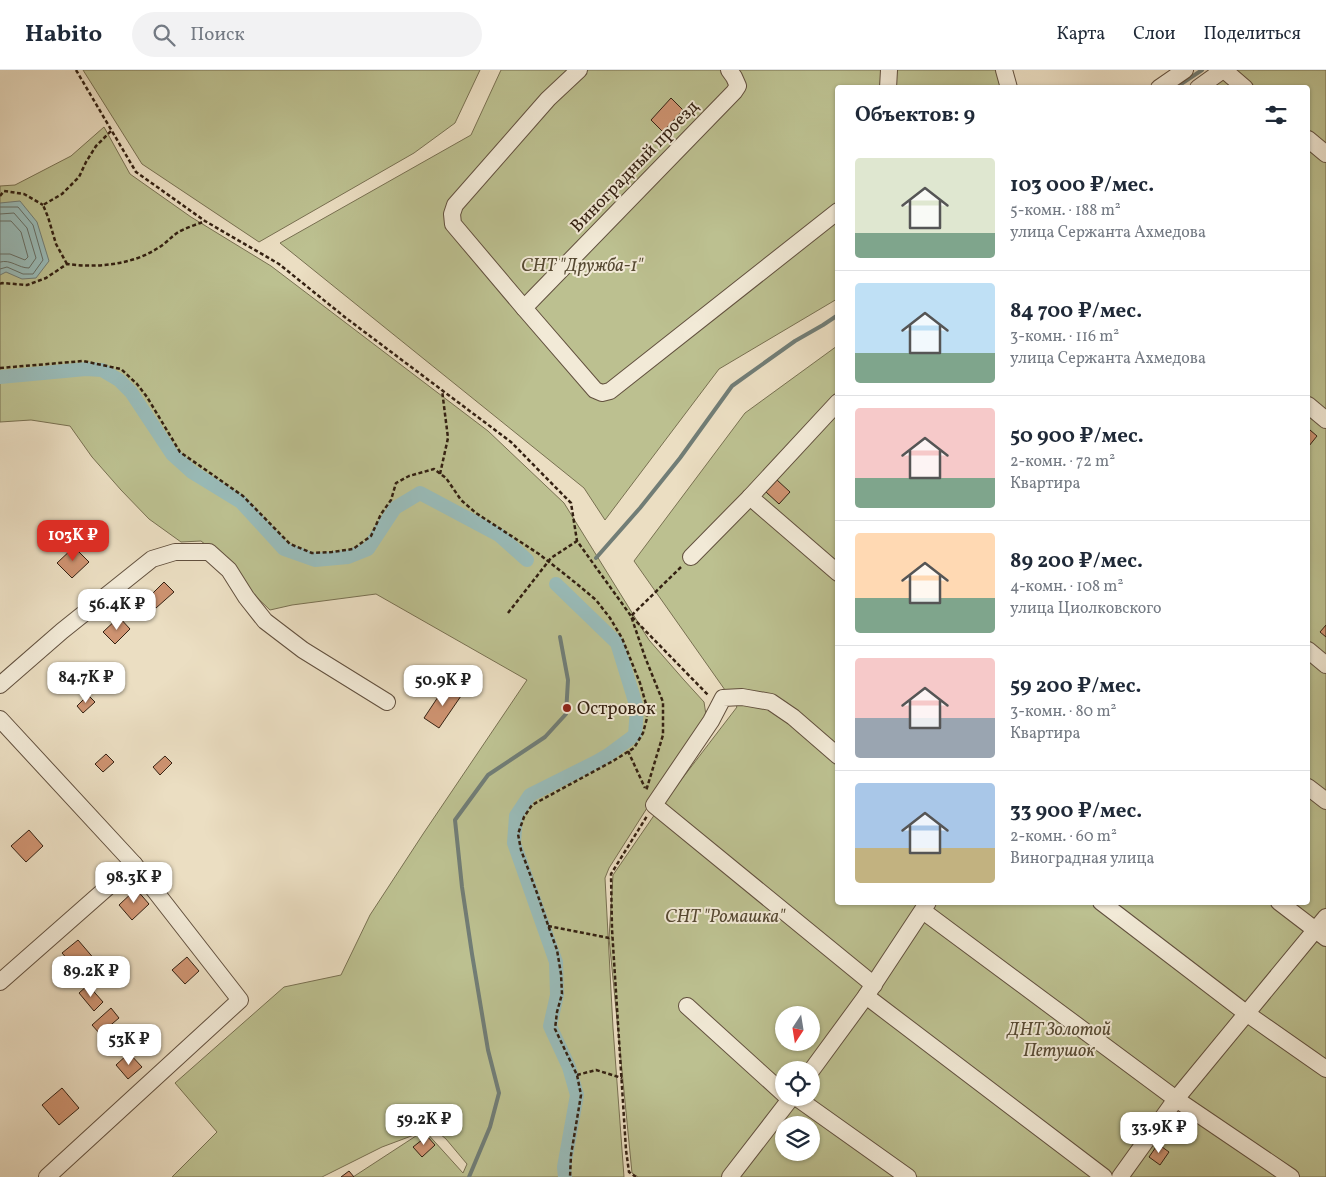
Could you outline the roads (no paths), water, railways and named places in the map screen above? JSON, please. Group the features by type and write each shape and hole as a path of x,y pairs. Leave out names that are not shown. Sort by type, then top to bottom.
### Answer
{"street":[{"path":"579,70 548,99 455,205 452,214 453,224 595,390 602,393 610,391 835,213"},
{"name":"Виноградный проезд","path":"524,308 734,92 738,86 729,70"},
{"path":"888,85 889,70"},
{"path":"1004,70 1009,85"},
{"path":"1163,85 1185,70"},
{"path":"1202,85 1224,70 1242,85"},
{"path":"1310,141 1326,154"},
{"path":"691,557 750,497 835,405"},
{"path":"1310,407 1326,420"},
{"path":"750,497 835,570"},
{"path":"0,685 70,625 152,559 175,552 208,552 229,570 246,597 265,621 303,650 388,702"},
{"path":"1310,652 1326,665"},
{"path":"835,753 793,717 771,702 742,696 723,698 711,721 654,805 870,991 1104,1177"},
{"path":"0,719 134,864 240,1000 47,1177"},
{"path":"1310,789 1326,801"},
{"path":"0,982 134,864"},
{"path":"1105,905 1246,1012 1326,1069"},
{"path":"1283,905 1321,934"},
{"path":"818,1061 870,991 925,906 1176,1099 1291,1177"},
{"path":"1120,1177 1176,1099 1246,1012 1321,934 1326,917"},
{"path":"688,1006 775,1084"},
{"path":"730,1177 783,1106"},
{"path":"803,1106 908,1177"}],"water":[{"path":"20,201 37,222 49,261 36,278 22,279 6,272 0,275 0,203"}],"waterway":[{"path":"1180,85 1202,70"},
{"path":"596,558 640,508 680,458 732,386 795,341 835,317"},
{"path":"0,377 86,369 102,370 119,380 131,392 172,454 192,472 241,502 284,549 315,560 348,557 368,549 395,508 420,493 499,535 527,560"},
{"path":"556,584 617,643 637,708 635,735 596,762 530,795 516,816 514,843 556,962 557,995 550,1026 569,1067 577,1095 564,1167 565,1177"},
{"path":"469,1177 490,1127 499,1093 488,1050 472,954 455,820 488,775 545,737 566,714 568,680 560,637"}],"place":[{"name":"Островок","path":"567,708"}],"park label":[{"name":"СНТ \"Дружба-1\"","path":"582,265"},
{"name":"СНТ \"Ромашка\"","path":"725,916"},
{"name":"ДНТ Золотой Петушок","path":"1059,1040"}]}
